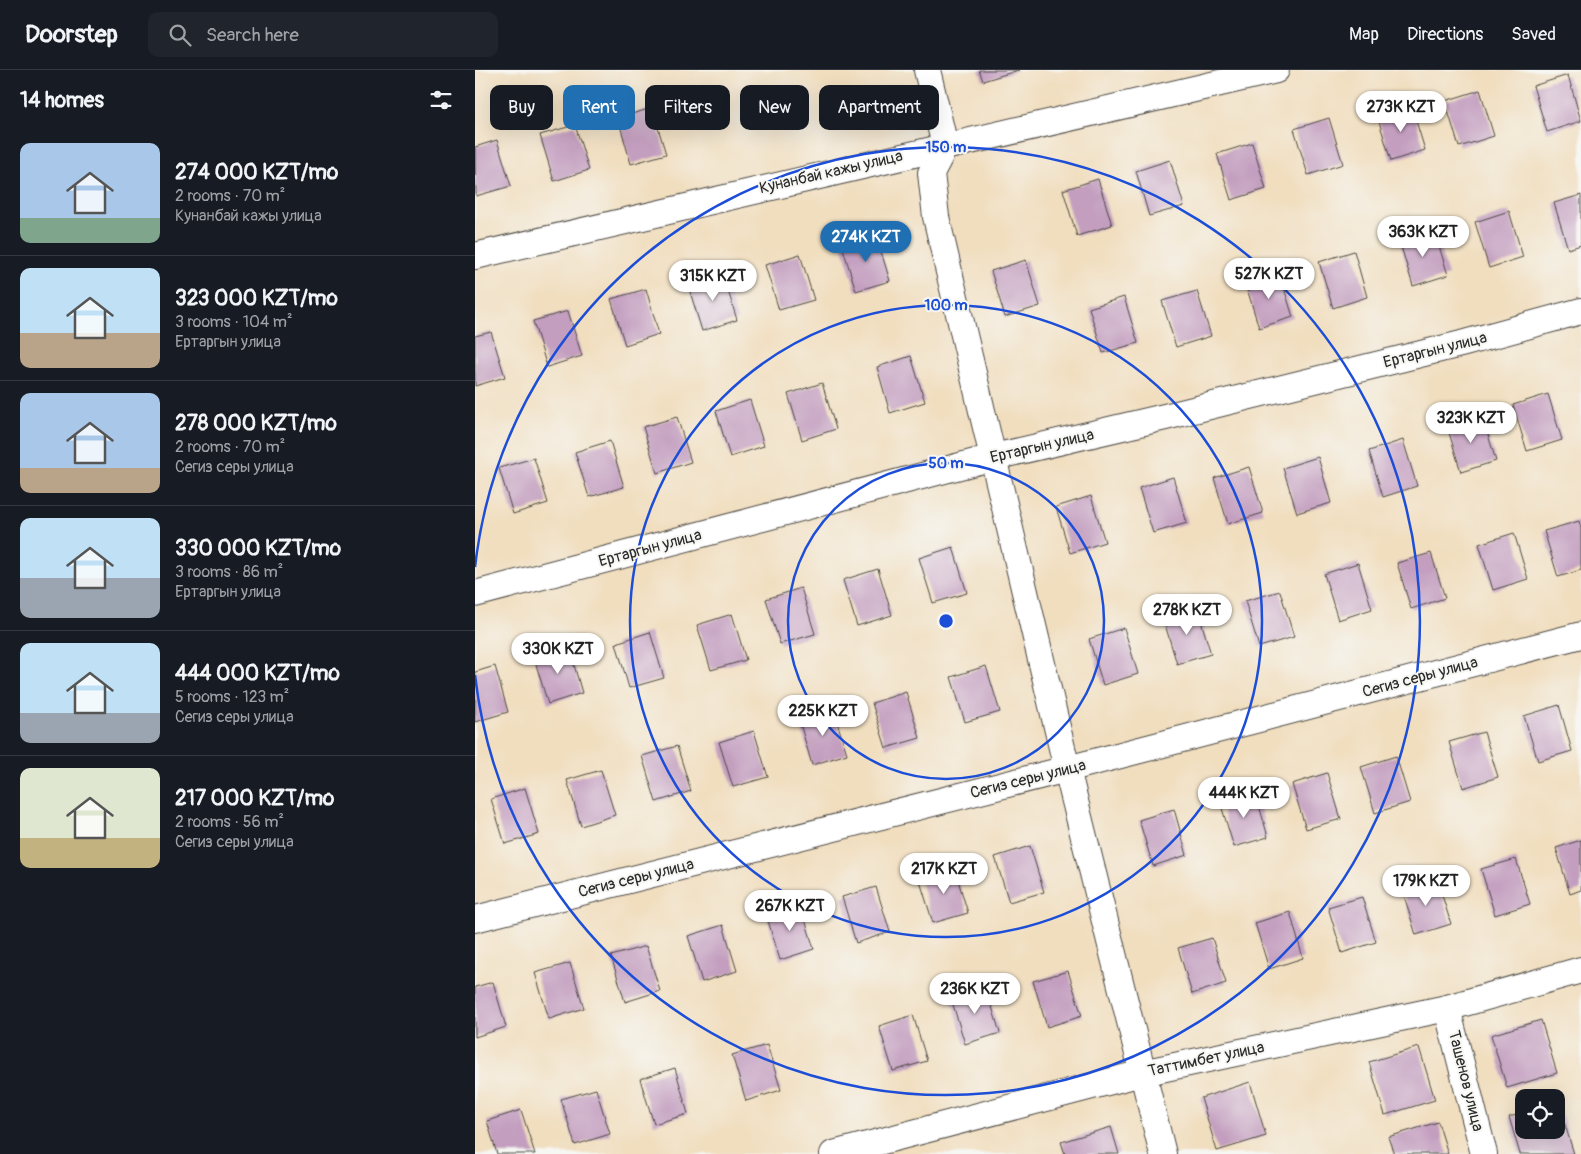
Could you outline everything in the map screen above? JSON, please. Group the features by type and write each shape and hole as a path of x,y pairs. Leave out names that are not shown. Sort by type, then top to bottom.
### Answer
{"street":[{"path":"927,70 945,146 931,173 936,217 1067,769 1163,1154"},
{"name":"Кунанбай кажы улица","path":"475,256 1276,70"},
{"name":"Ертаргын улица","path":"475,594 994,457 1452,346 1581,310"},
{"name":"Сегиз серы улица","path":"475,919 1067,769 1581,635"},
{"name":"Таттимбет улица","path":"833,1154 1142,1073 1447,1008 1581,970"},
{"name":"Ташенов улица","path":"1447,1008 1484,1154"}],"building":[{"path":"979,70 1019,70 983,81"},
{"path":"1568,75 1581,121 1547,132 1533,86"},
{"path":"1480,90 1494,136 1459,147 1445,101"},
{"path":"1411,105 1425,150 1391,161 1377,115"},
{"path":"645,110 645,130 659,130 666,154 631,164 621,130 635,130 635,113"},
{"path":"1329,118 1343,164 1308,175 1294,129"},
{"path":"563,128 563,130 577,130 589,170 554,181 540,135"},
{"path":"497,140 511,186 476,196 475,147"},
{"path":"1252,143 1266,189 1231,200 1217,154"},
{"path":"1170,160 1184,206 1149,216 1136,171"},
{"path":"1098,179 1112,225 1077,236 1063,190"},
{"path":"1581,195 1581,245 1568,249 1554,203"},
{"path":"1509,211 1523,257 1489,268 1475,222"},
{"path":"1434,230 1448,275 1413,286 1399,240"},
{"path":"876,235 890,281 856,291 842,245"},
{"path":"1354,251 1367,297 1333,308 1319,262"},
{"path":"800,254 814,300 779,310 765,265"},
{"path":"1026,260 1040,306 1005,317 991,271"},
{"path":"1279,272 1293,317 1259,328 1245,282"},
{"path":"723,274 737,320 702,331 688,285"},
{"path":"646,289 659,334 625,345 611,299"},
{"path":"1197,291 1211,336 1176,347 1162,301"},
{"path":"1124,297 1138,343 1103,353 1089,308"},
{"path":"568,311 582,356 547,367 533,321"},
{"path":"491,332 505,377 475,386 475,336"},
{"path":"911,356 925,402 890,413 877,367"},
{"path":"822,383 836,429 802,440 788,394"},
{"path":"1548,394 1562,440 1527,451 1513,405"},
{"path":"750,400 764,446 730,457 716,411"},
{"path":"1482,415 1496,461 1461,472 1447,426"},
{"path":"677,417 691,462 657,473 643,427"},
{"path":"1403,440 1417,486 1383,497 1369,451"},
{"path":"610,441 624,487 589,497 575,452"},
{"path":"1318,457 1331,503 1297,513 1283,468"},
{"path":"534,458 548,503 513,514 499,468"},
{"path":"1249,467 1263,513 1228,524 1214,478"},
{"path":"1173,477 1187,523 1153,533 1139,488"},
{"path":"1091,496 1105,542 1070,553 1056,507"},
{"path":"1579,521 1581,528 1581,570 1558,577 1544,531"},
{"path":"1514,533 1528,579 1493,590 1479,544"},
{"path":"953,547 967,593 933,603 919,558"},
{"path":"1431,553 1445,598 1411,609 1397,563"},
{"path":"1358,563 1372,609 1338,620 1324,574"},
{"path":"878,569 892,615 857,626 843,580"},
{"path":"801,588 815,634 780,644 766,599"},
{"path":"1280,591 1294,637 1259,647 1245,601"},
{"path":"1197,608 1211,654 1177,664 1163,618"},
{"path":"732,614 746,660 711,670 697,625"},
{"path":"1124,628 1138,674 1103,685 1089,639"},
{"path":"650,632 664,678 629,688 616,643"},
{"path":"569,647 582,693 548,704 534,658"},
{"path":"495,666 508,712 475,722 475,672"},
{"path":"986,666 1000,712 965,722 951,677"},
{"path":"906,692 920,738 886,748 872,703"},
{"path":"1559,705 1572,751 1538,761 1524,716"},
{"path":"833,709 847,754 812,765 799,720"},
{"path":"754,731 768,777 733,787 719,742"},
{"path":"1484,732 1498,777 1463,788 1449,742"},
{"path":"677,746 691,791 656,802 642,756"},
{"path":"1396,756 1410,802 1375,813 1361,767"},
{"path":"601,770 615,815 581,826 567,780"},
{"path":"1327,773 1341,819 1306,829 1292,784"},
{"path":"525,788 539,834 505,844 491,799"},
{"path":"1255,791 1268,837 1234,847 1220,802"},
{"path":"1174,809 1187,855 1153,866 1139,820"},
{"path":"1581,840 1581,890 1570,894 1556,848"},
{"path":"1030,846 1044,892 1009,902 995,857"},
{"path":"1516,859 1530,904 1495,915 1481,869"},
{"path":"954,867 968,913 933,923 919,878"},
{"path":"1437,879 1451,924 1416,935 1402,889"},
{"path":"876,887 890,932 856,943 842,897"},
{"path":"1362,897 1376,942 1342,953 1328,907"},
{"path":"800,903 814,949 780,960 766,914"},
{"path":"1290,912 1303,958 1269,969 1255,923"},
{"path":"723,925 737,971 702,982 688,936"},
{"path":"1212,938 1226,983 1192,994 1178,948"},
{"path":"646,946 660,991 625,1002 611,956"},
{"path":"570,963 584,1008 549,1019 535,973"},
{"path":"1068,971 1082,1016 1047,1027 1033,981"},
{"path":"493,982 506,1027 475,1037 475,987"},
{"path":"986,987 1000,1033 965,1044 951,998"},
{"path":"913,1015 927,1061 893,1071 879,1026"},
{"path":"1541,1020 1557,1073 1507,1088 1491,1035"},
{"path":"767,1045 781,1090 746,1101 732,1055"},
{"path":"1419,1047 1435,1100 1385,1115 1369,1062"},
{"path":"675,1068 688,1114 654,1124 640,1079"},
{"path":"1250,1082 1266,1136 1217,1151 1201,1098"},
{"path":"596,1089 610,1134 575,1145 561,1099"},
{"path":"521,1110 535,1154 497,1154 487,1121"},
{"path":"1515,1115 1515,1137 1509,1117"},
{"path":"1438,1122 1448,1154 1394,1154 1388,1137"},
{"path":"1565,1125 1574,1154 1520,1154 1516,1139 1565,1139"},
{"path":"1111,1127 1119,1154 1065,1154 1061,1142"}]}
